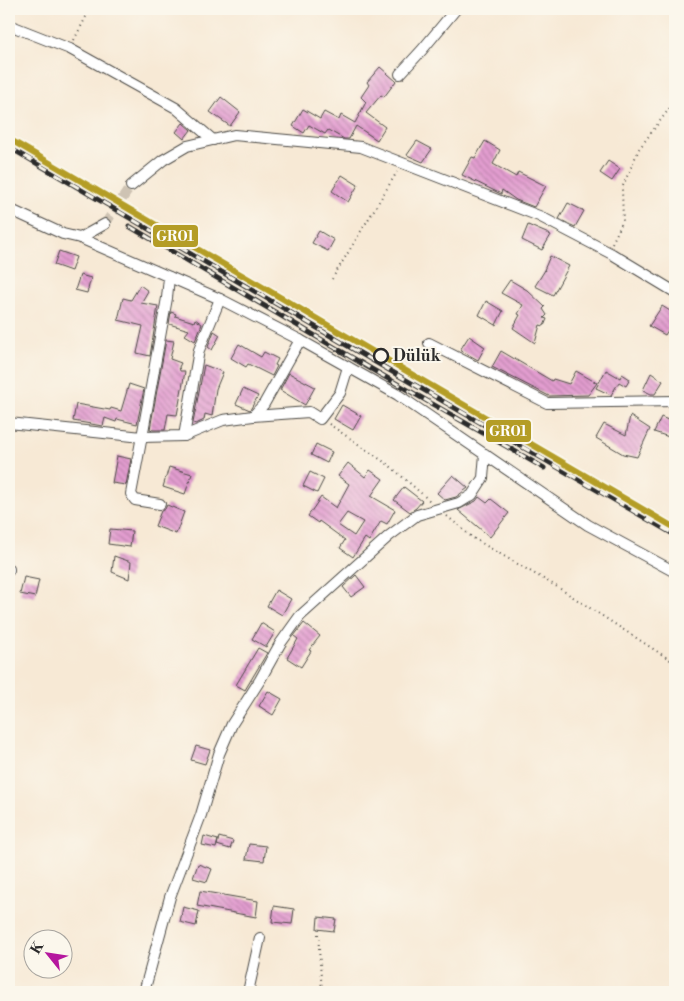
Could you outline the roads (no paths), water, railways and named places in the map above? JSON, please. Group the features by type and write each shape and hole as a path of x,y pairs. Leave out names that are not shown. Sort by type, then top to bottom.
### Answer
{"street":[{"path":"400,74 456,9"},
{"path":"9,25 70,48 176,108 213,140"},
{"path":"131,186 163,160 187,146 234,135 361,147 539,216 608,252 675,292"},
{"path":"9,209 62,234 80,238 220,299 300,340 398,395 588,525 675,572"},
{"path":"80,238 105,224"},
{"path":"160,504 135,500 131,494 167,298 168,277"},
{"path":"184,436 199,350 220,299"},
{"path":"253,416 264,404 300,340"},
{"path":"429,343 547,403 675,401"},
{"path":"9,423 142,436 184,436 223,420 253,416 309,412 320,418 340,393 348,367"},
{"path":"144,992 170,897 201,815 219,754 232,724 280,644 300,616 375,548 416,515 458,502 472,495 483,478 485,454"},
{"path":"248,992 260,938"}],"tunnel":[{"path":"105,224 131,186"}],"railway":[{"path":"9,147 675,535"},
{"path":"129,226 544,468"}],"place":[{"name":"Dülük","path":"381,356"}]}
